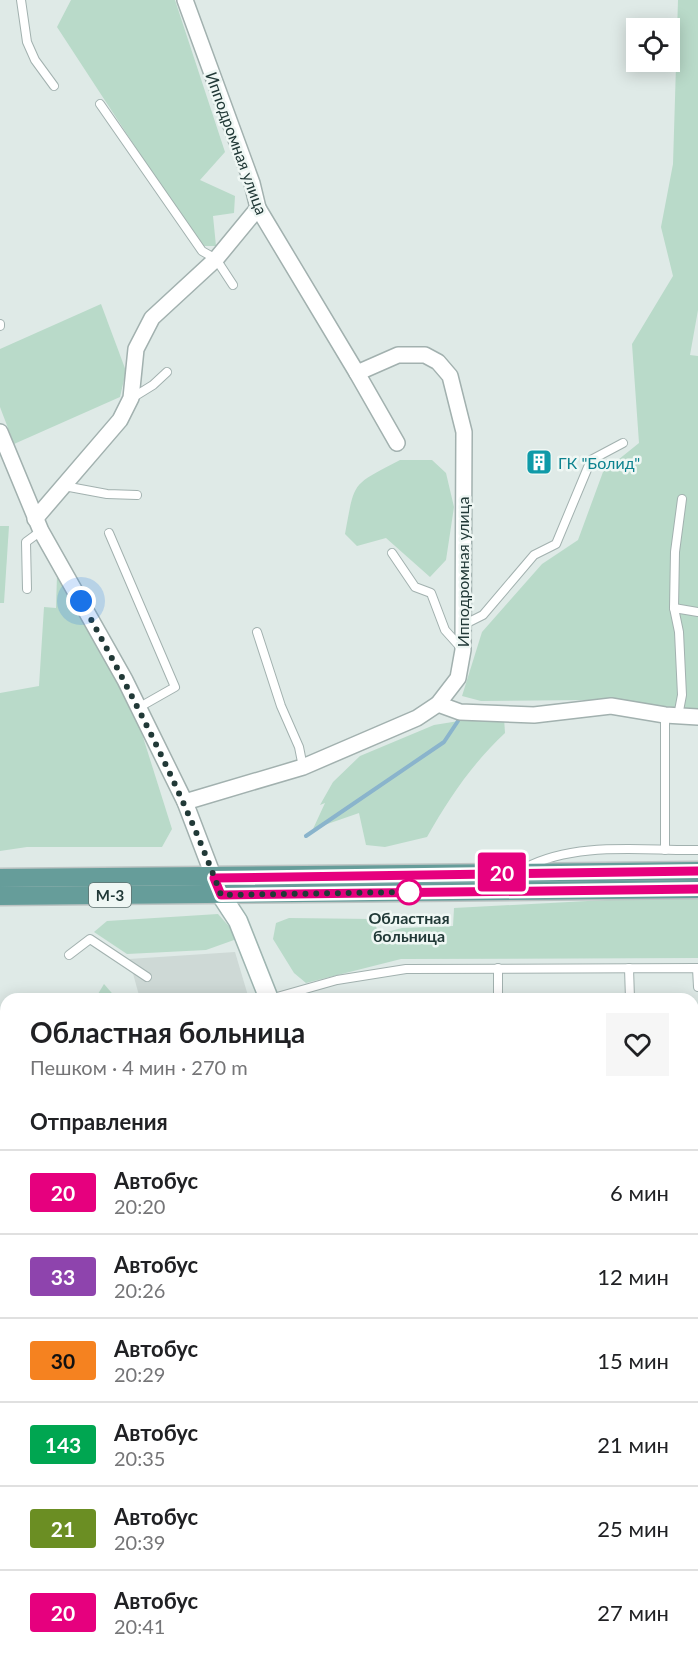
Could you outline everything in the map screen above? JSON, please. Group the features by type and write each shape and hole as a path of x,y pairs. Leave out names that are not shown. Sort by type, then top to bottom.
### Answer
{"main road":[{"name":"М-3","path":"0,878 214,878 698,871"},
{"name":"М-3","path":"0,896 698,889"}],"street":[{"name":"Ипподромная улица","path":"185,0 252,183 258,208 397,443"},
{"path":"38,525 64,486 120,420 130,398 136,349 152,318 216,259 258,208"},
{"name":"Ипподромная улица","path":"185,802 303,767 417,718 438,704 458,678 463,650 464,432 450,376 438,362 425,355 398,355 357,373"},
{"path":"0,432 38,525 138,708 185,802 221,895 238,921 267,993"},
{"path":"438,704 460,712 534,715 611,706 671,716 698,717"}],"lane":[{"path":"21,0 27,42 35,60 54,86"},
{"path":"100,104 202,251 216,259 233,285"},
{"path":"130,398 153,385 167,372"},
{"path":"463,625 483,615 534,555 556,543 591,460 623,443"},
{"path":"64,486 107,494 136,495"},
{"path":"665,850 671,716 682,695 679,632 674,608 675,552 682,499"},
{"path":"27,589 26,542 38,525"},
{"path":"109,533 175,687 138,708"},
{"path":"392,553 415,586 431,593 445,630 463,650"},
{"path":"674,608 698,612"},
{"path":"257,632 281,706 300,747 303,767"},
{"path":"517,873 540,860 586,851 698,850"},
{"path":"69,955 90,939 147,977"},
{"path":"290,993 337,980 387,971 498,968 697,968 698,987"},
{"path":"498,968 498,993"},
{"path":"629,968 630,993"}],"shaded area":[{"path":"235,952 247,993 138,993 129,959"}],"green space":[{"path":"71,0 175,0 225,152 200,180 235,196 234,213 213,216 216,246 200,246 57,27"},
{"path":"678,0 698,0 698,310 690,355 698,356 698,709 588,700 481,701 462,696 482,632 542,564 578,540 603,472 639,443 632,344 673,276 661,227 673,164 676,72 680,72 680,18 677,18"},
{"path":"101,304 126,371 120,397 14,444 0,407 0,349"},
{"path":"400,460 432,460 446,473 454,507 446,560 430,577 386,538 357,546 345,534 351,503 358,486 372,475"},
{"path":"0,526 9,526 4,603 0,603"},
{"path":"57,575 125,680 172,829 162,847 27,847 0,851 0,693 39,686 44,607 56,608"},
{"path":"504,718 505,733 462,782 427,837 385,847 366,845 359,813 313,829 325,803 320,805 333,782 360,756 434,725 465,720"},
{"path":"625,899 698,899 698,958 401,959 306,983 294,973 273,939 276,923 289,918 373,919 379,934 402,928 453,926 454,908"},
{"path":"218,914 234,932 234,940 206,950 127,954 94,932 107,921"},
{"path":"104,984 112,993 99,993"}],"waterway":[{"path":"306,836 444,742 458,721"}],"bus line":[{"name":"20","path":"698,871 502,872 214,878 221,895 698,889"}],"place":[{"name":"ГК \"Болид\"","path":"539,462"},
{"name":"Областная больница","path":"409,892"}],"route":[{"path":"81,601 125,680 185,802 221,895 409,892"}]}
